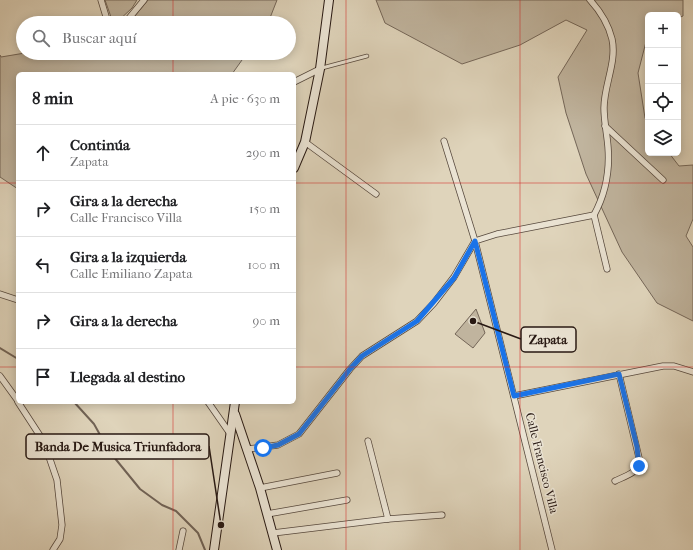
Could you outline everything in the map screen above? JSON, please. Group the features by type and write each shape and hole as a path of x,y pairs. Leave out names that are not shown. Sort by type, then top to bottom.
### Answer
{"street":[{"path":"101,0 106,16"},
{"path":"131,16 144,0"},
{"path":"296,163 305,142 320,70 329,0"},
{"path":"590,0 602,14 612,40 612,61 604,108 608,147 607,183 601,202 594,215 607,269"},
{"path":"296,81 320,70"},
{"path":"605,125 663,180"},
{"name":"Calle Francisco Villa","path":"444,141 475,241 552,550"},
{"path":"305,142 376,194"},
{"path":"248,449 278,445 299,434 341,380 362,356 417,321 434,303 454,278 475,241 498,234 594,215"},
{"path":"0,294 16,299"},
{"path":"514,396 663,366 674,366 693,372"},
{"path":"615,481 634,472 639,466 640,462 619,374"},
{"path":"0,376 16,399"},
{"path":"19,404 44,442 57,480 62,525 60,539 54,550"},
{"path":"209,404 232,435"},
{"path":"214,550 236,404"},
{"path":"234,411 248,449 277,550"},
{"path":"368,441 388,519"},
{"path":"260,488 337,473"},
{"path":"267,514 347,500"},
{"path":"273,533 442,514"},
{"path":"179,550 183,530"}],"lane":[{"path":"320,70 367,56"}],"shaded area":[{"path":"105,0 137,0 132,8 123,16 111,16"},
{"path":"148,0 277,0 271,16 135,16"},
{"path":"376,0 683,0 683,16 681,17 681,12 645,12 645,46 638,73 645,118 645,156 671,156 679,166 693,165 693,219 686,236 693,247 693,321 657,303 622,252 586,174 566,113 558,77 587,30 566,20 520,45 462,64 385,23"},
{"path":"16,54 16,60 242,60 233,72 16,72 16,188 0,177 0,55 1,57"},
{"path":"476,309 485,333 473,348 455,334"}],"waterway":[{"path":"0,348 16,358"},
{"path":"76,404 94,424 109,451 140,489 162,505 176,511 198,533 205,550"}],"place":[{"name":"Zapata","path":"473,321"},
{"name":"Banda De Musica Triunfadora","path":"221,525"}],"route":[{"path":"263,448 278,445 299,434 336,385 362,356 390,340 417,321 454,278 475,241 514,396 619,374 637,447 640,462 639,466"}]}
